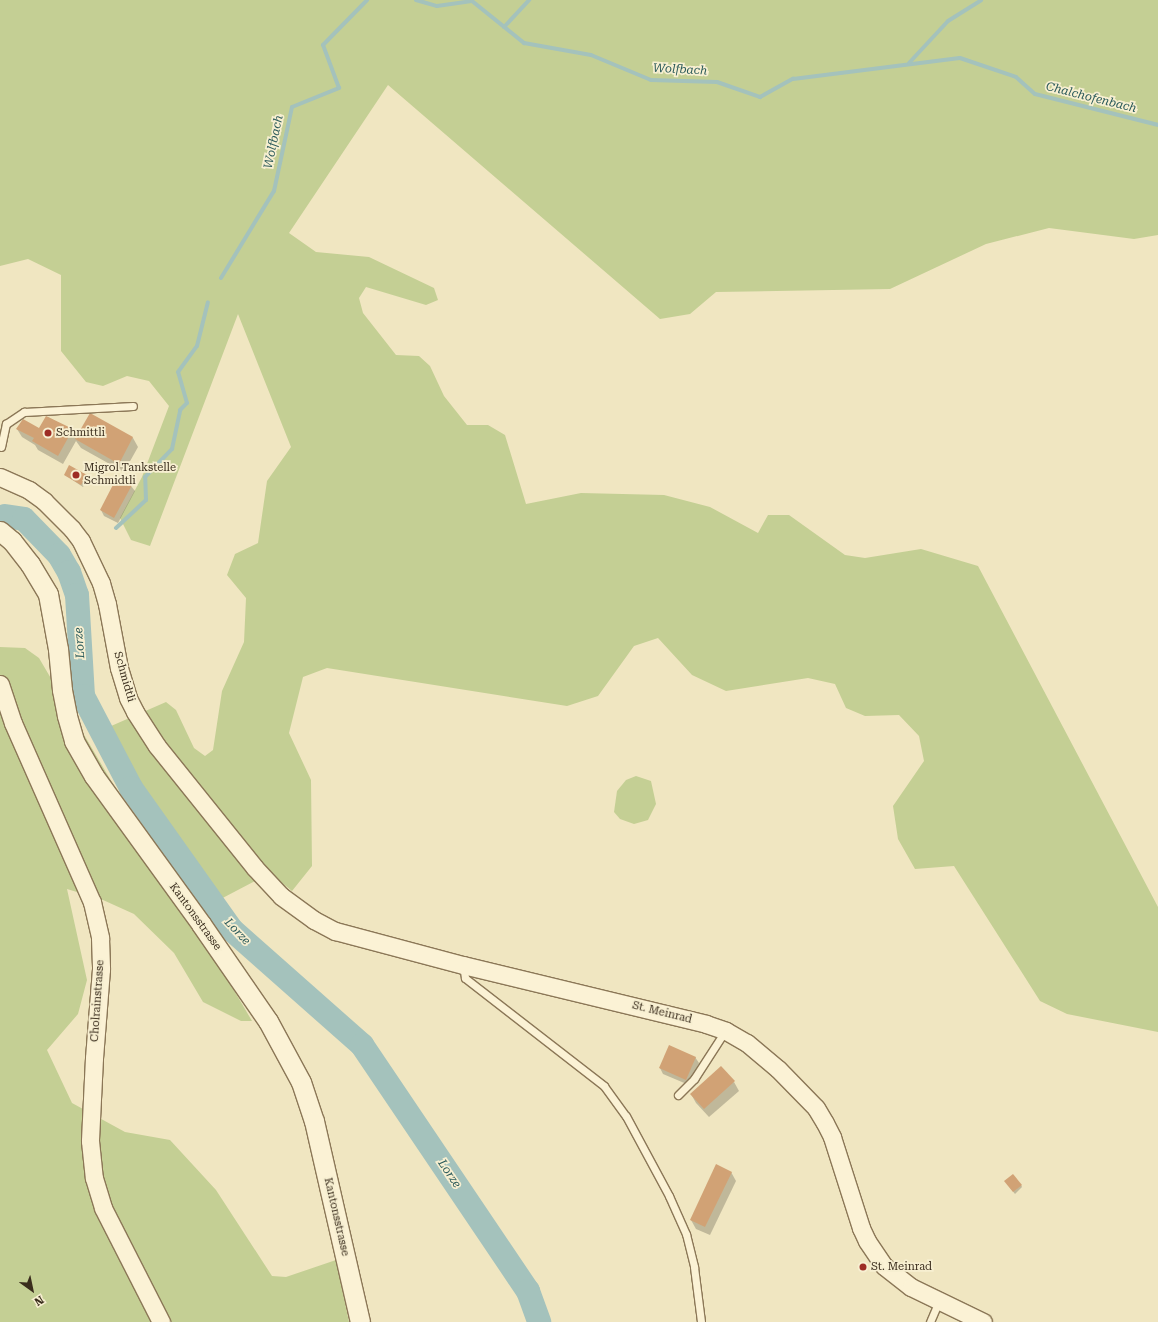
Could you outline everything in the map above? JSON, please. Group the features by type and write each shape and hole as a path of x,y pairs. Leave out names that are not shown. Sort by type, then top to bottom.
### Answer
{"main road":[{"name":"Kantonsstrasse","path":"0,531 12,541 30,564 48,594 58,649 62,690 67,716 74,741 87,765 98,783 201,924 268,1021 301,1082 314,1121 360,1322"}],"street":[{"name":"Schmidtli","path":"0,477 29,490 44,501 72,529 80,541 101,583 107,604 119,668 128,698 135,712 162,752 255,868 281,896"},
{"name":"Cholrainstrasse","path":"0,684 13,723 92,902 100,938 101,969 90,1141 94,1178 103,1208 161,1322"},
{"name":"St. Meinrad","path":"281,896 314,920 335,931 464,965 706,1024 726,1031 747,1042 778,1069 816,1108 832,1137 854,1210 866,1242 884,1266 911,1287 983,1322"}],"lane":[{"path":"2,447 6,424 24,412 133,406"},
{"path":"464,965 465,978 604,1086 626,1116 669,1196 686,1234 694,1267 701,1322"},
{"path":"678,1095 694,1079 726,1031"},
{"path":"930,1322 939,1301"}],"green space":[{"path":"0,0 1158,0 1158,235 1134,239 1049,228 986,244 890,289 716,292 690,314 660,319 388,85 289,233 316,252 369,257 434,288 438,300 426,305 366,287 359,298 363,313 396,355 419,356 430,366 444,396 467,425 488,425 505,435 526,504 581,493 664,495 710,507 758,533 768,515 789,515 845,555 865,558 921,549 978,566 1158,907 1158,1032 1067,1014 1040,1001 954,866 915,869 898,839 893,806 924,761 919,736 899,715 865,716 846,708 835,684 808,678 726,691 692,675 658,638 634,646 598,696 567,706 327,668 303,677 289,733 311,780 312,866 292,891 270,873 215,902 102,730 166,702 176,710 194,748 205,756 213,750 222,691 244,642 246,598 227,575 235,554 258,543 267,481 291,447 238,314 150,546 131,540 120,518 142,477 169,406 149,381 127,376 103,386 86,382 61,351 61,275 28,259 0,266"},
{"path":"0,647 25,648 39,658 252,1021 241,1021 203,1002 174,953 134,914 103,900 67,889 87,980 78,1014 47,1050 72,1103 125,1132 170,1140 216,1190 272,1276 286,1277 336,1260 349,1322 0,1322"},
{"path":"636,776 651,781 656,804 648,820 634,824 620,819 614,812 617,791 626,780"}],"building":[{"path":"90,413 133,437 119,464 75,439"},
{"path":"46,416 73,429 58,456 32,441 34,438 16,429 23,419 39,428"},
{"path":"69,465 87,475 81,485 64,475"},
{"path":"117,477 132,485 114,518 100,510"},
{"path":"669,1045 696,1057 686,1080 659,1068"},
{"path":"721,1066 735,1081 704,1109 690,1094"},
{"path":"716,1164 732,1172 705,1227 690,1220"},
{"path":"1013,1174 1022,1185 1013,1192 1004,1181"}],"waterway":[{"name":"Wolfbach","path":"221,278 274,191 292,107 339,88 323,45 367,0"},
{"name":"Wolfbach","path":"416,0 437,6 472,1 524,43 591,55 651,80 717,82 760,97 793,79 960,58 1016,77 1035,94 1158,125"},
{"path":"504,27 529,0"},
{"path":"909,63 948,21 981,0"},
{"name":"Wolfbach","path":"116,528 146,500 145,477 172,449 180,410 187,403 178,372 197,346 208,302"},
{"name":"Lorze","path":"5,516 24,519 59,555 69,572 77,595 83,696 131,788 232,930 362,1045 528,1291 539,1322"}],"place":[{"name":"Schmittli","path":"48,433"},
{"name":"Migrol Tankstelle Schmidtli","path":"76,475"},
{"name":"St. Meinrad","path":"863,1267"}],"water label":[{"name":"Chalchofenbach","path":"1091,98"}]}
